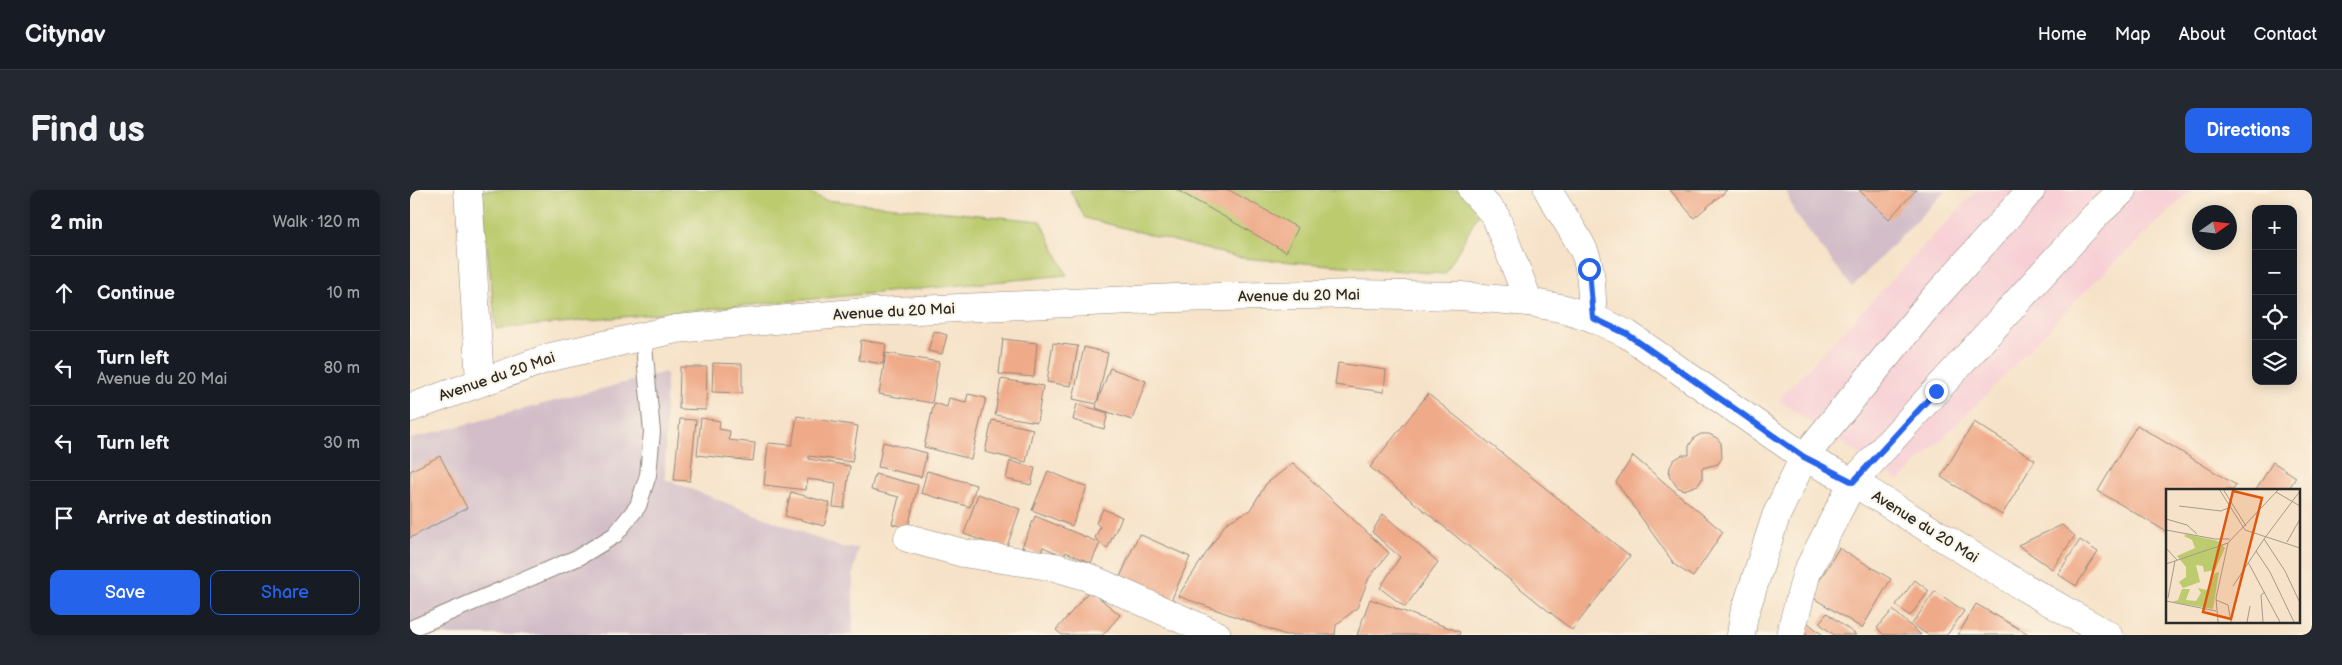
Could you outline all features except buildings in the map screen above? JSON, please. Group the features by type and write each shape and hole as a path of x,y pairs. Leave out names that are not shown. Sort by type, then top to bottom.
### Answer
{"main road":[{"path":"468,190 480,381"},
{"path":"1472,190 1494,215 1529,302"},
{"path":"1548,190 1561,215 1584,251 1589,269 1593,318"},
{"path":"1741,635 1744,615 1776,516 1804,457 1931,302 2031,190"},
{"path":"1790,635 1807,572 1853,482 2096,215 2124,190"},
{"name":"Avenue du 20 Mai","path":"410,408 480,381 551,357 676,329 853,313 1176,298 1354,294 1461,296 1529,302 1565,309 1593,318 1627,334 1804,457 1853,482 2015,582 2108,635"},
{"path":"908,538 963,553 1055,567 1085,576 1217,635"}],"lane":[{"path":"410,629 579,557 614,534 638,506 648,475 652,432 643,336"}],"shaded area":[{"path":"1786,190 1946,190 1852,287 1794,212"},
{"path":"1977,190 2191,190 2082,294 1986,395 1899,481 1778,400"},
{"path":"666,372 665,479 840,547 858,548 853,576 853,635 410,635 410,439"}],"green space":[{"path":"481,190 805,190 825,200 1041,221 1067,275 496,329"},
{"path":"1070,190 1492,190 1445,274 1241,258 1085,218"}],"route":[{"path":"1589,269 1593,318 1627,334 1667,360 1804,457 1853,482 1936,391"}]}
